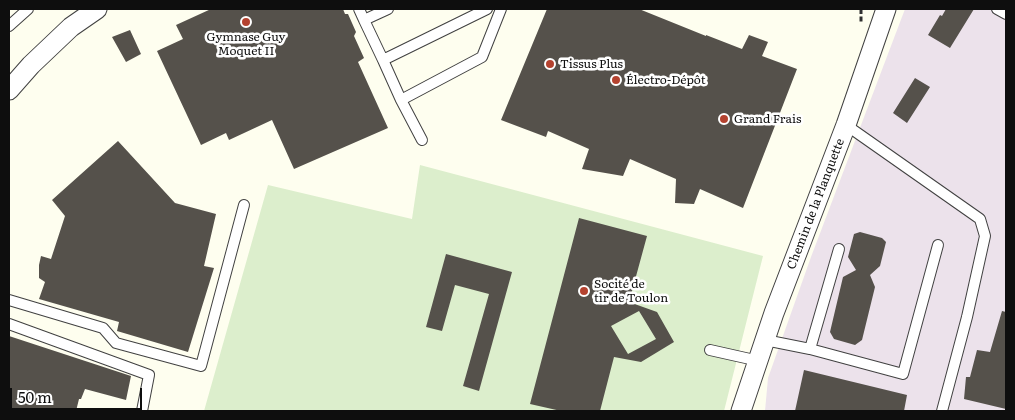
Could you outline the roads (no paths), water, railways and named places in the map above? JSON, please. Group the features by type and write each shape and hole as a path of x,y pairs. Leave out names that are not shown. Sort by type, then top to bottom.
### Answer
{"street":[{"name":"Chemin de la Planquette","path":"872,9 874,47"},
{"name":"Chemin de la Planquette","path":"741,411 765,340 846,125 886,9"},
{"path":"9,90 71,18 95,10"},
{"name":"Chemin de la Planquette","path":"752,411 759,361"}],"lane":[{"path":"9,26 28,9"},
{"path":"359,9 401,100 422,140"},
{"path":"364,20 388,9"},
{"path":"383,60 487,9"},
{"path":"401,100 482,57 501,9"},
{"path":"997,9 1006,14"},
{"path":"846,125 980,219 986,236 942,411"},
{"path":"9,300 103,328 116,343 201,366 244,205"},
{"path":"765,340 810,349 904,374 938,245"},
{"path":"810,349 839,249"},
{"path":"9,324 149,375 142,411"},
{"path":"710,350 759,361"}],"place":[{"name":"Gymnase Guy Moquet II","path":"246,22"},
{"name":"Tissus Plus","path":"550,64"},
{"name":"Électro-Dépôt","path":"616,80"},
{"name":"Grand Frais","path":"724,119"},
{"name":"Socité de tir de Toulon","path":"584,291"}]}
